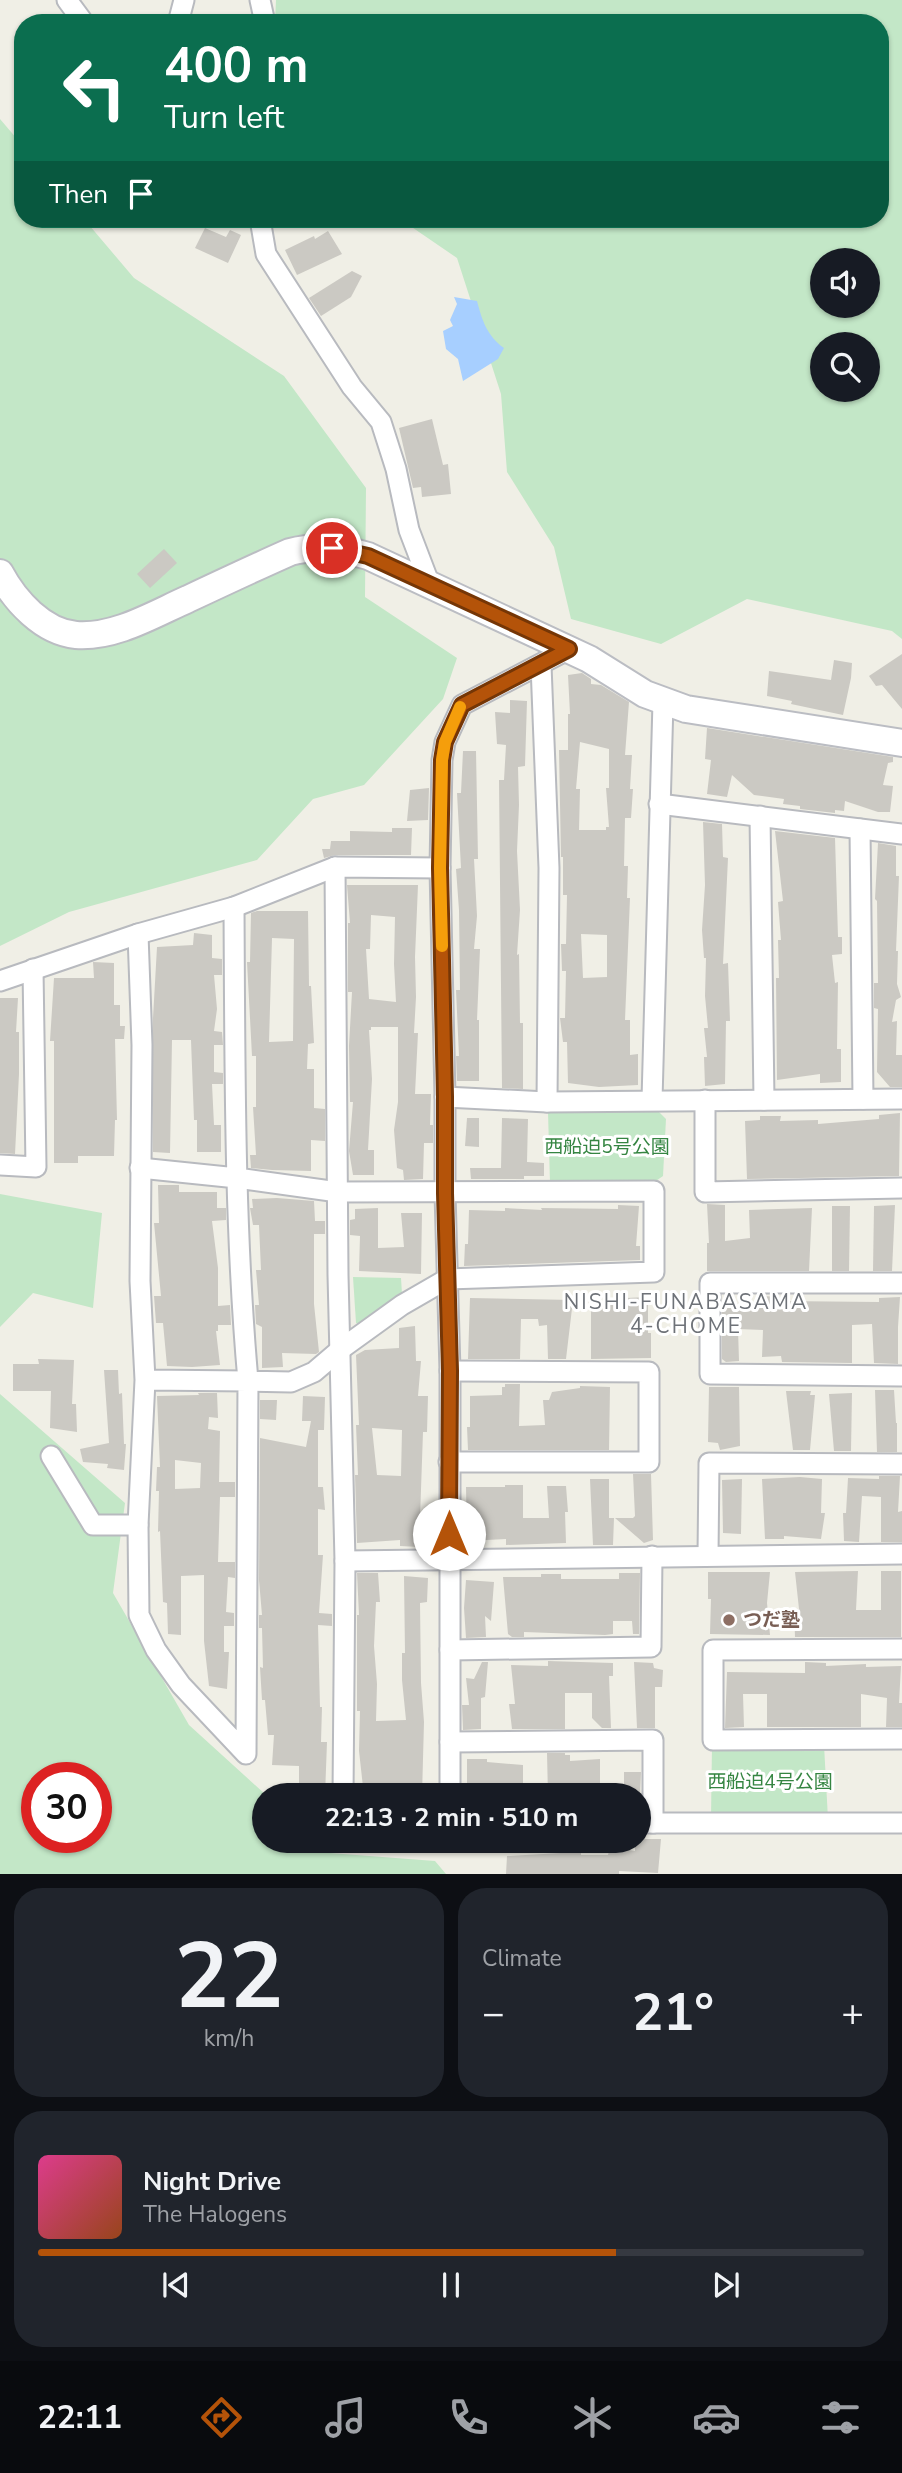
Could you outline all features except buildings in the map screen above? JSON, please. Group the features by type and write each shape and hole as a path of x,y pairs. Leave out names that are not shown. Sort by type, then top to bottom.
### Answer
{"street":[{"path":"262,228 272,264 352,387 381,422 396,469 409,530 430,584"},
{"path":"0,573 38,620 53,629 76,635 130,625 300,550 348,550 368,556 569,649 628,685 663,702 685,709 902,743"},
{"path":"450,1783 450,1371 440,868 442,760 445,742 462,705 569,649"},
{"path":"541,665 549,868 547,1102"},
{"path":"652,1100 663,702"},
{"path":"659,804 902,834"},
{"path":"761,816 764,1100"},
{"path":"860,829 863,1099"},
{"path":"0,981 138,934 234,907 335,867 440,868"},
{"path":"335,867 338,1275 345,1561 343,1783"},
{"path":"138,934 142,1045 140,1281 145,1380 138,1525 139,1615 156,1650 181,1685 246,1754 248,1381 240,1286 234,907"},
{"path":"0,1165 36,1167 33,969"},
{"path":"445,1097 547,1102 902,1099"},
{"path":"705,1100 705,1192 902,1188"},
{"path":"140,1168 338,1192 654,1191 654,1272 447,1279 402,1306 314,1371 291,1382 145,1380"},
{"path":"902,1283 710,1283 710,1374 902,1376"},
{"path":"449,1462 649,1462 649,1372 450,1371"},
{"path":"51,1456 93,1525 138,1525"},
{"path":"708,1555 709,1463 902,1464"},
{"path":"345,1561 902,1554"},
{"path":"450,1650 651,1647 652,1556"},
{"path":"902,1649 713,1650 713,1740 902,1739"},
{"path":"450,1742 653,1740 649,1783"},
{"path":"651,1823 902,1824"}],"green space":[{"path":"276,0 902,0 902,639 892,631 747,599 661,644 571,619 554,547 507,472 501,394 457,258 413,228 889,228 889,14 275,14"},
{"path":"0,119 14,135 14,228 92,228 134,278 284,376 366,488 365,597 457,658 443,699 364,785 313,799 257,860 69,912 0,946"},
{"name":"西船迫5号公園","path":"658,1111 666,1119 663,1176 653,1183 550,1183 548,1112"},
{"path":"0,1194 102,1213 93,1308 33,1293 0,1327"},
{"path":"353,1277 401,1278 402,1294 364,1326 356,1323"},
{"path":"0,1394 125,1503 113,1593 189,1725 253,1783 252,1853 330,1853 435,1861 446,1874 0,1874"},
{"name":"西船迫4号公園","path":"712,1744 824,1745 828,1819 711,1818"}],"water":[{"path":"454,297 477,301 486,327 504,348 498,359 463,381 458,359 446,349 443,331 453,326 450,320 457,304"}],"slow traffic":[{"path":"442,946 442,760 445,742 460,707"}],"place":[{"name":"つだ塾","path":"729,1620"}],"district":[{"name":"NISHI-FUNABASAMA 4-CHOME","path":"686,1314"}],"route":[{"path":"332,548 368,556 569,649 462,705 445,742 442,760 440,868 450,1371 449,1534"}]}
